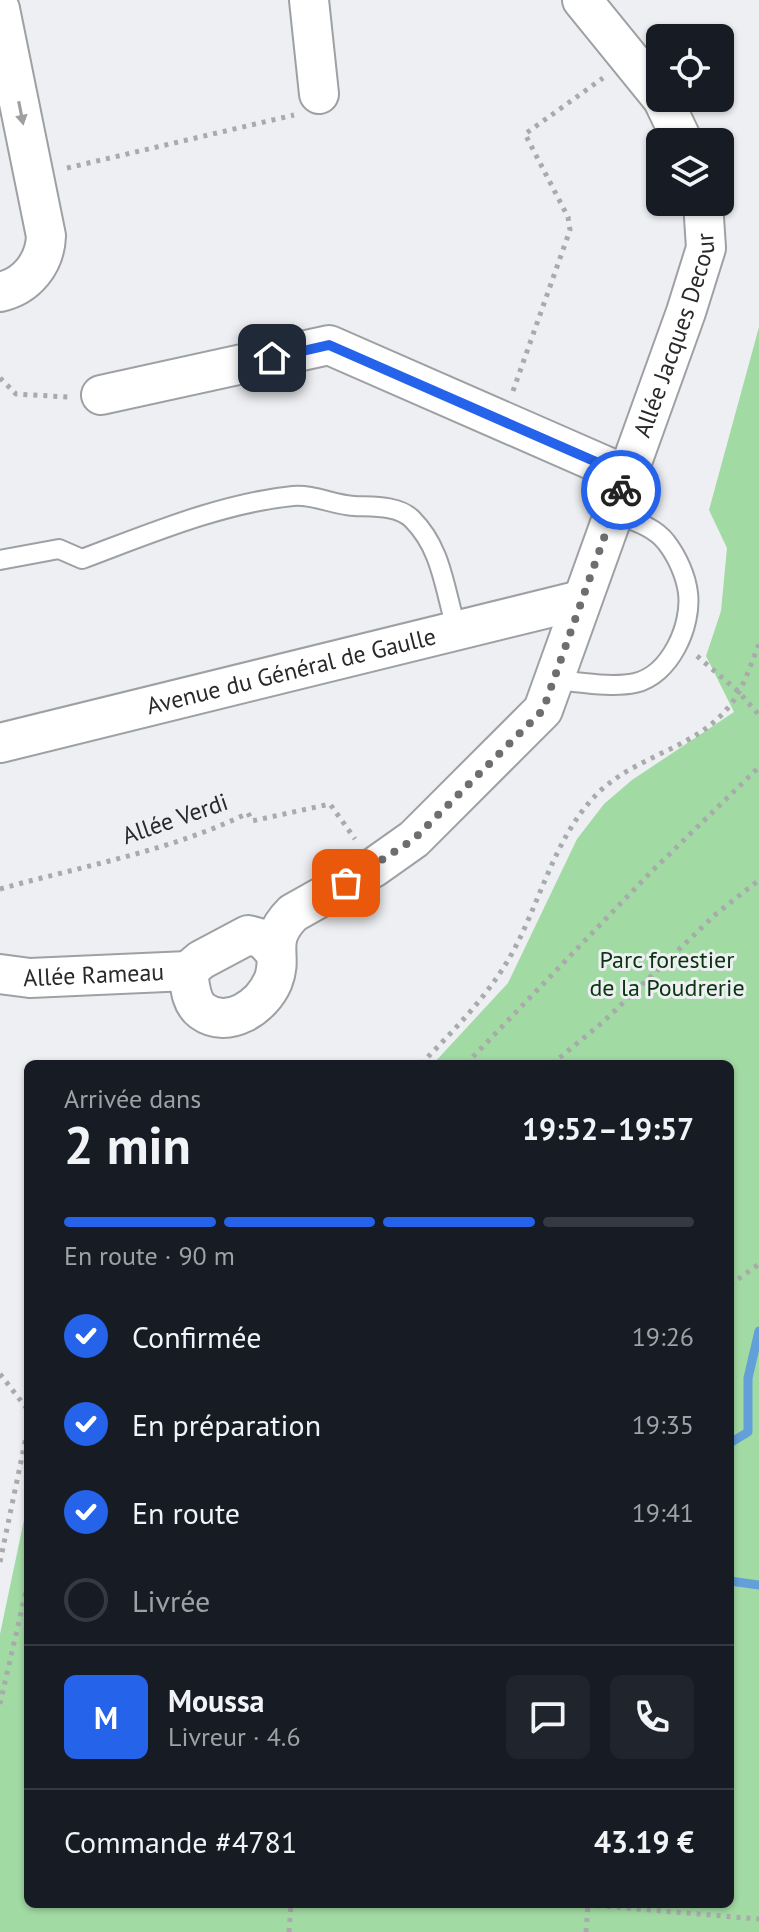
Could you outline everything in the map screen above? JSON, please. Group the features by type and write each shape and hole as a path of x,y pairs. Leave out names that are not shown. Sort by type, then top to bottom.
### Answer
{"street":[{"path":"309,0 319,94"},
{"path":"582,0 646,79"},
{"path":"0,9 46,250 26,279 0,292"},
{"name":"Allée Jacques Decour","path":"581,600 706,248 704,216"},
{"path":"101,395 329,345 626,475"},
{"name":"Avenue du Général de Gaulle","path":"0,743 581,600"},
{"name":"Allée Rameau","path":"273,950 283,923 293,913 373,868 414,839 543,710 581,600"},
{"name":"Allée Rameau","path":"0,974 30,978 188,971 201,960 248,935 263,939 273,950 277,964 268,992 236,1018 217,1018 201,1010 192,997 188,971"}],"lane":[{"path":"0,560 59,549 82,559 148,534 246,505 297,495 351,506 381,506 410,516 438,554 445,593 457,630"},
{"path":"555,680 636,683 657,672 681,642 689,594 679,562 664,539 640,523 613,513"}],"path":[{"path":"502,421 570,230 568,217 525,134 630,59"},
{"path":"34,176 297,114 319,94"},
{"path":"0,378 16,394 50,398 101,395"},
{"path":"681,642 739,692 759,715"},
{"path":"425,1060 485,996 508,961 564,841 594,797 628,768 704,731 739,692 759,644"},
{"path":"470,1060 650,873 759,767"},
{"name":"Allée Verdi","path":"0,889 144,851 222,826 248,813 252,821 330,804 373,868"},
{"path":"557,1060 603,1022 716,914 759,880"},
{"path":"734,1282 759,1264"},
{"path":"0,1374 24,1405"},
{"path":"0,1562 24,1447"},
{"path":"0,1704 24,1599"},
{"path":"289,1932 291,1908"},
{"path":"586,1932 588,1908"},
{"path":"634,1908 759,1919"}],"green space":[{"name":"Parc forestier de la Poudrerie","path":"759,327 759,1932 0,1932 0,1634 24,1520 24,1908 734,1908 734,1060 437,1060 508,983 577,839 604,804 632,780 734,712 706,656 721,611 727,548 709,510"}],"waterway":[{"path":"734,1441 748,1432 748,1378 759,1331"},
{"path":"734,1582 759,1585"}],"way so far":[{"path":"346,883 414,839 543,710 621,490"}],"route":[{"path":"272,358 329,345 626,475 621,490"}]}
